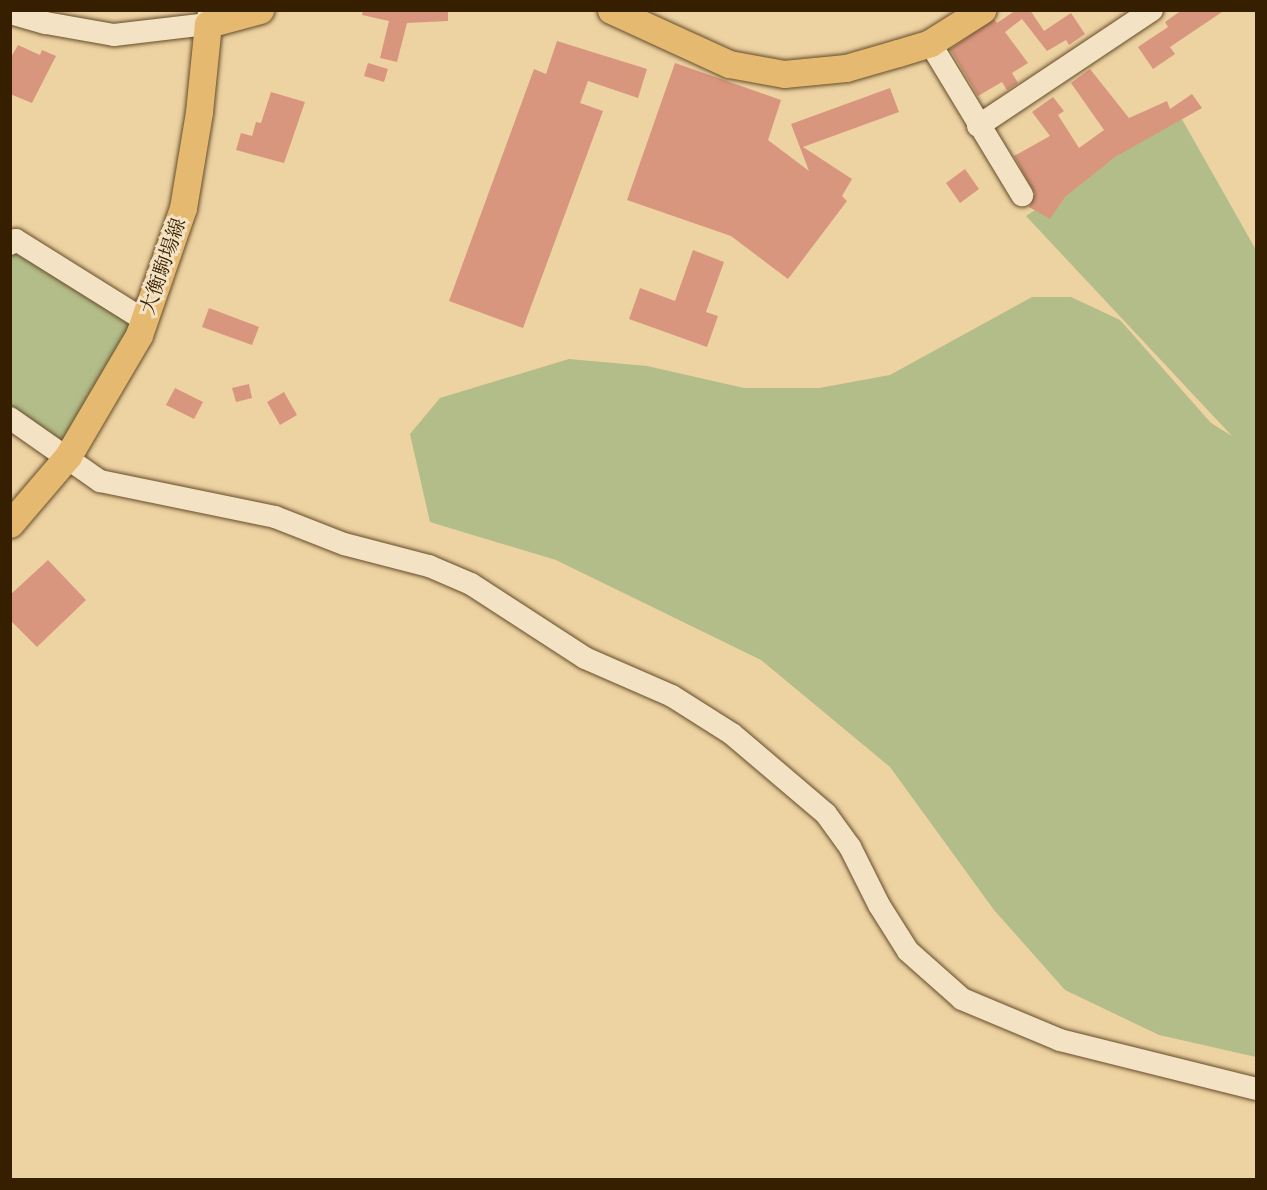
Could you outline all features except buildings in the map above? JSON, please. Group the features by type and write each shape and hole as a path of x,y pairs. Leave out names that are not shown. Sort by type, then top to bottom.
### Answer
{"main road":[{"path":"208,17 260,10"},
{"path":"611,10 729,64 784,74 846,68 930,43 982,10"},
{"name":"大衡駒場線","path":"10,524 68,456 144,320 183,208 199,112 208,17"}],"street":[{"path":"978,126 1152,10"},
{"path":"10,13 46,23 114,35 208,17"},
{"path":"930,43 978,126 1022,195"},
{"path":"10,244 16,240 144,320"},
{"path":"10,418 68,456 100,481 275,517 344,544 429,566 471,584 585,658 672,696 749,748 826,814 850,847 879,905 908,951 962,999 1060,1040 1257,1089"}],"green space":[{"path":"1179,114 1256,250 1256,1057 1159,1035 1065,990 994,910 890,767 761,660 556,560 430,522 410,434 440,398 569,359 647,366 744,388 819,388 890,375 1032,297 1071,297 1120,320 1211,423 1232,436 1026,216"},
{"path":"16,247 133,321 65,442 11,407 10,256"}]}
